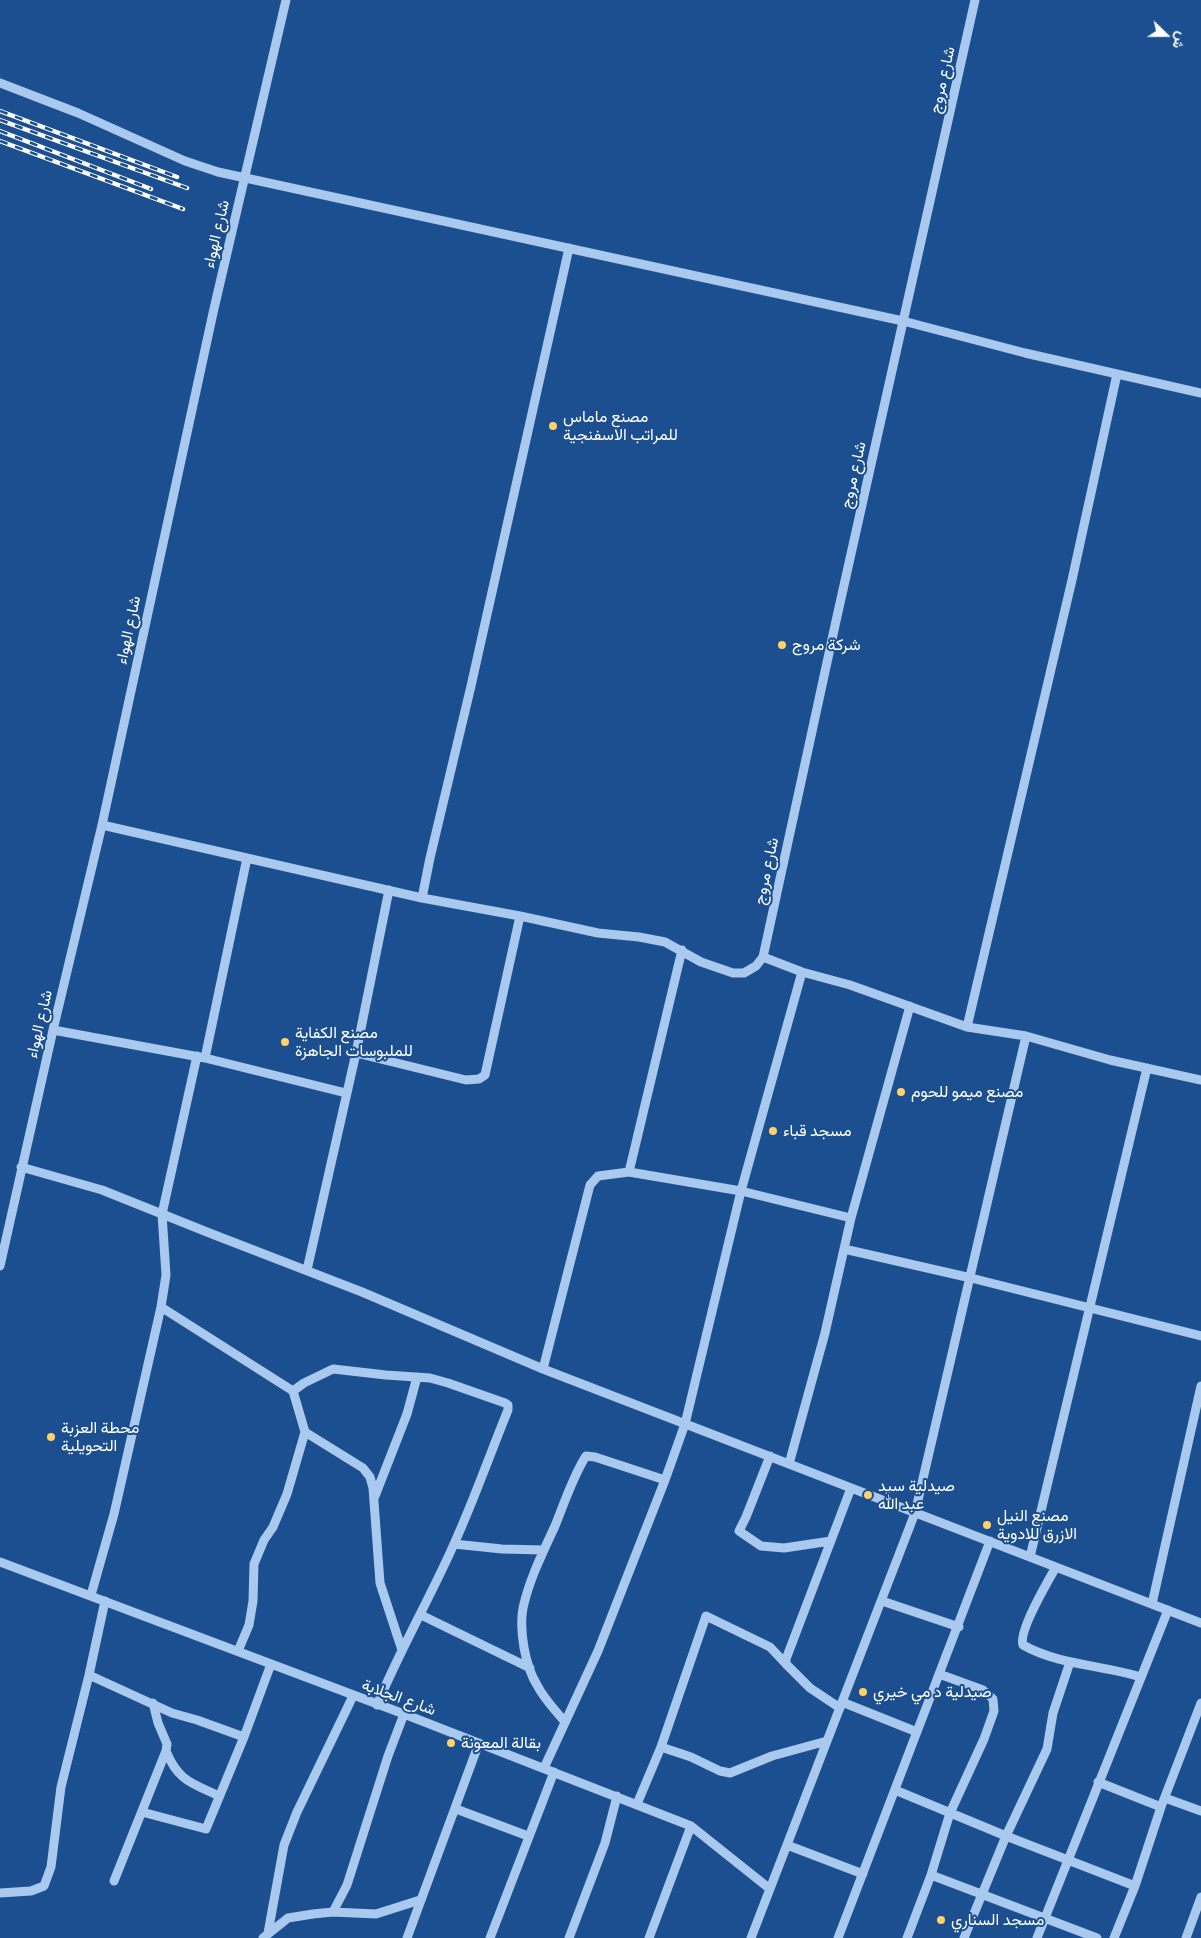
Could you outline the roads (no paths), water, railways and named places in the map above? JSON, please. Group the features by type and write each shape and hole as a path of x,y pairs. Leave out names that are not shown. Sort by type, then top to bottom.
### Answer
{"street":[{"name":"شارع الهواء","path":"0,1266 21,1167 102,825 163,538 248,178 286,0"},
{"name":"شارع مروج","path":"763,957 835,623 975,0"},
{"path":"0,84 78,113 185,162 218,172 903,321 1025,353 1201,393"},
{"path":"422,898 569,248"},
{"path":"967,1027 1072,580 1117,374"},
{"path":"102,825 422,898 598,933 665,942 701,962 733,973 744,973 756,966 763,957 802,972 850,985 967,1027 1026,1036 1110,1060 1201,1080"},
{"path":"91,1595 114,1514 161,1307 166,1275 162,1214 247,858"},
{"path":"307,1270 356,1053 389,890"},
{"path":"356,1053 466,1080 479,1079 485,1074 520,916"},
{"path":"629,1172 682,950"},
{"path":"544,1768 598,1651 685,1424 741,1191 802,972"},
{"path":"789,1464 825,1333 851,1218 910,1006"},
{"path":"53,1030 201,1057 346,1093"},
{"path":"750,1938 916,1512 1026,1036"},
{"path":"1030,1557 1147,1068"},
{"path":"21,1167 102,1190 307,1270 543,1369 1201,1623"},
{"path":"543,1369 590,1185 593,1179 598,1176 629,1172 741,1191 851,1218"},
{"path":"844,1249 971,1278 1201,1336"},
{"path":"161,1307 293,1391 305,1432 287,1494 254,1564 253,1601 249,1625 238,1652"},
{"path":"293,1391 333,1368 430,1378 508,1405 508,1410 454,1544 377,1705"},
{"path":"373,1501 407,1414 417,1377"},
{"path":"1152,1604 1201,1386"},
{"path":"305,1432 363,1468 370,1477 373,1488 380,1583 402,1650"},
{"path":"564,1722 536,1684 530,1668 521,1626 523,1608 544,1550 586,1456 595,1456 665,1480"},
{"path":"770,1456 739,1531 761,1546 784,1548 831,1541"},
{"path":"786,1664 786,1659 851,1488"},
{"path":"838,1938 939,1674 959,1627 990,1541"},
{"path":"454,1544 502,1549 544,1550"},
{"name":"شارع الجلابة","path":"0,1562 404,1714 691,1826 770,1889"},
{"path":"1056,1567 1028,1622 1021,1640 1023,1645 1032,1650 1070,1662 1116,1669 1141,1677"},
{"path":"882,1600 959,1627"},
{"path":"0,1893 31,1890 44,1886 51,1867 61,1787 105,1601"},
{"path":"1037,1938 1168,1610"},
{"path":"421,1615 530,1668"},
{"path":"637,1804 661,1747 706,1616 770,1646 810,1688 841,1705 917,1732"},
{"path":"964,1938 1006,1836 1047,1749 1053,1713 1070,1662"},
{"path":"142,1812 206,1829 244,1737 271,1664"},
{"path":"907,1938 931,1875 950,1813 984,1739 994,1711 994,1699 983,1690 939,1674"},
{"path":"89,1675 172,1713 244,1737"},
{"path":"266,1935 284,1845 297,1812 353,1696"},
{"path":"114,1881 166,1750 167,1744 158,1723 153,1703"},
{"path":"1114,1938 1135,1886 1163,1802 1201,1703"},
{"path":"333,1912 347,1885 388,1756 404,1714"},
{"path":"661,1747 690,1757 720,1771 730,1773 772,1756 827,1741"},
{"path":"407,1938 479,1743"},
{"path":"166,1750 174,1769 180,1776 219,1796"},
{"path":"490,1938 554,1772"},
{"path":"1098,1782 1163,1802 1201,1810"},
{"path":"895,1790 1135,1886"},
{"path":"569,1938 605,1843 617,1796"},
{"path":"456,1809 528,1836"},
{"path":"649,1938 691,1826"},
{"path":"788,1844 863,1874"},
{"path":"931,1875 1097,1938"},
{"path":"1186,1938 1201,1897"},
{"path":"266,1935 288,1918 333,1912 376,1914 420,1900"}],"railway":[{"path":"0,111 177,177"},
{"path":"0,120 187,188"},
{"path":"0,131 151,189"},
{"path":"0,141 183,209"}],"place":[{"name":"مصنع ماماس للمراتب الاسفنجية","path":"553,426"},
{"name":"شركة مروج","path":"782,645"},
{"name":"مصنع الكفاية للملبوسات الجاهزة","path":"285,1042"},
{"name":"مصنع ميمو للحوم","path":"901,1092"},
{"name":"مسجد قباء","path":"773,1131"},
{"name":"محطة العزبة التحويلية","path":"51,1437"},
{"name":"صيدلية سيد عبد الله","path":"868,1495"},
{"name":"مصنع النيل الازرق للادوية","path":"987,1525"},
{"name":"صيدلية د مي خيري","path":"863,1692"},
{"name":"بقالة المعونة","path":"451,1743"},
{"name":"مسجد السناري","path":"941,1920"}]}
